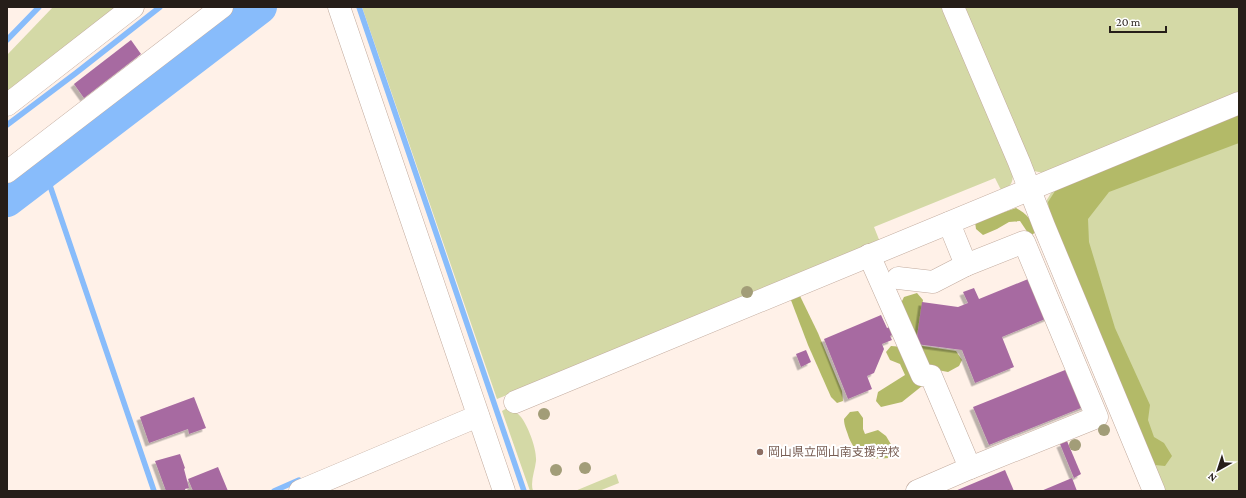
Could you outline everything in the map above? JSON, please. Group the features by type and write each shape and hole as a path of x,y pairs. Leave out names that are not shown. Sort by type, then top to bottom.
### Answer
{"street":[{"path":"7,105 132,7"},
{"path":"7,172 222,7"},
{"path":"339,7 504,491"},
{"path":"953,7 1154,491"},
{"path":"515,402 678,336 869,255 1239,103"},
{"path":"949,223 966,265"},
{"path":"898,278 933,282 966,265 1024,242 1097,418 970,468 917,491"},
{"path":"869,255 922,375 931,376 970,468"},
{"path":"300,491 478,416"}],"green space":[{"path":"53,7 124,7 7,99 7,55"},
{"path":"362,7 946,7 1012,167 1012,182 1002,192 995,178 874,227 880,242 732,304 497,399"},
{"path":"962,7 1239,7 1239,93 1043,173 1034,171 1028,165"},
{"path":"1239,110 1239,491 1165,491 1045,203 1054,188"},
{"path":"1239,112 1239,143 1109,192 1088,219 1089,242 1115,328 1150,405 1148,420 1154,437 1164,443 1172,456 1165,466 1155,465 1050,216 1048,202 1057,188"},
{"path":"1016,208 1026,215 1033,224 1036,232 1030,236 1020,221 1009,222 983,235 976,229 975,222"},
{"path":"794,293 800,296 818,333 842,391 843,401 837,403 831,397 808,345 789,295"},
{"path":"917,293 923,300 916,345 956,351 962,360 959,366 948,372 927,368 922,386 902,402 881,407 876,401 878,392 905,375 900,364 890,360 886,352 891,346 903,347 899,307 904,297"},
{"path":"509,407 524,421 534,444 536,461 532,480 533,491 530,491 502,411"},
{"path":"858,411 863,418 863,429 865,434 878,430 886,436 892,446 888,458 869,458 860,454 852,445 844,424 844,419 850,412"},
{"path":"616,474 619,483 599,491 575,491"}],"building":[{"path":"131,40 141,54 84,98 74,84"},
{"path":"1033,277 1050,317 1002,337 1014,367 975,383 962,350 916,344 922,302 958,307 968,303 963,292 974,288 979,299"},
{"path":"881,315 887,328 895,325 898,332 890,336 892,340 882,344 884,349 874,373 867,376 872,389 848,399 824,339"},
{"path":"806,350 811,362 801,367 796,354"},
{"path":"1070,368 1086,406 989,445 973,407"},
{"path":"194,397 206,428 189,434 188,429 149,443 140,417"},
{"path":"1067,441 1081,474 1074,478 1060,444"},
{"path":"180,454 185,468 189,488 185,489 185,491 166,491 155,461"},
{"path":"218,467 228,491 193,491 188,479"},
{"path":"1005,470 1014,491 955,491"},
{"path":"1072,478 1077,491 1041,491"}],"waterway":[{"path":"7,40 39,7"},
{"path":"7,125 160,7"},
{"path":"7,200 260,7"},
{"path":"359,7 524,491"},
{"path":"45,171 154,491"},
{"path":"274,491 299,480"}],"place":[{"name":"岡山県立岡山南支援学校","path":"760,452"}]}
